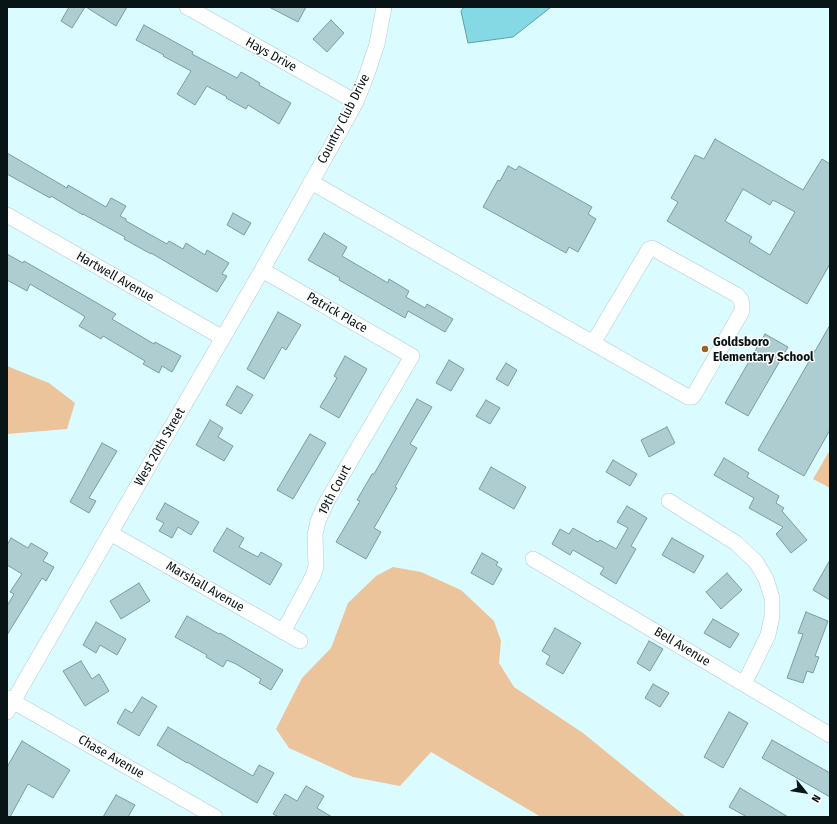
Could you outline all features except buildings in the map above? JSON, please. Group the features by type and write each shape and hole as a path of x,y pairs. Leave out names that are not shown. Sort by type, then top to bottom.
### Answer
{"street":[{"name":"Hays Drive","path":"187,7 356,102"},
{"name":"Country Club Drive","path":"311,182 356,102 368,74 377,44 384,7"},
{"name":"West 20th Street","path":"9,703 110,534 311,182"},
{"path":"311,182 592,343 688,397 692,397 694,395 742,311 741,300 737,295 652,248 649,249 592,343"},
{"name":"Hartwell Avenue","path":"7,215 223,338"},
{"name":"Patrick Place","path":"262,270 412,356"},
{"name":"19th Court","path":"283,632 313,576 316,566 315,535 318,521 326,500 412,356"},
{"path":"669,501 736,543 756,562 766,579 772,598 772,616 768,635 744,684"},
{"name":"Marshall Avenue","path":"110,534 300,641"},
{"name":"Bell Avenue","path":"533,559 830,735"},
{"name":"Chase Avenue","path":"9,703 215,817"}],"shaded area":[{"path":"7,366 49,383 75,403 67,429 7,434"},
{"path":"830,450 830,488 813,479"},
{"path":"393,567 421,572 461,590 494,621 501,641 499,663 514,687 583,733 686,817 541,817 431,752 400,786 353,777 289,748 276,729 302,678 331,648 348,603 376,576"}],"water":[{"path":"464,7 551,7 513,37 468,43 461,11"}],"place":[{"name":"Goldsboro Elementary School","path":"705,349"}]}
